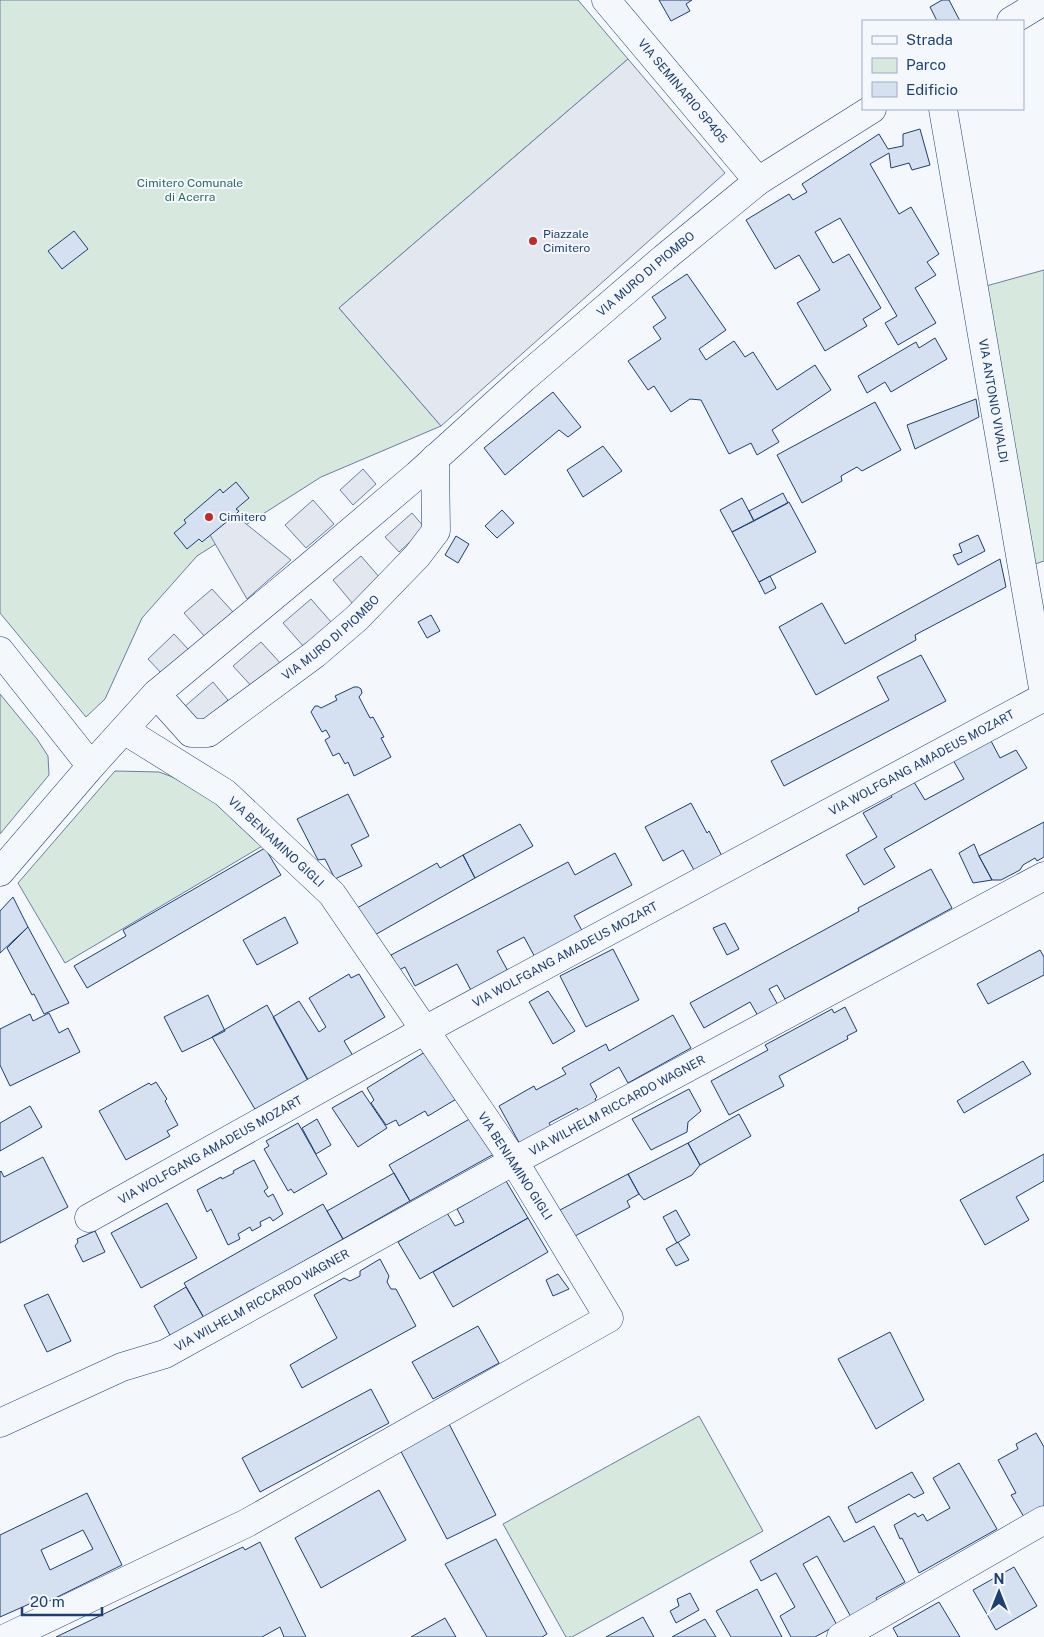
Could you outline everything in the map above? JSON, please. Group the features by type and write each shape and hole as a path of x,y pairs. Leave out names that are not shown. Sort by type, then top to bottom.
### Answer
{"street":[{"name":"VIA SEMINARIO SP405","path":"606,0 758,182"},
{"path":"1013,20 1044,1"},
{"name":"VIA MURO DI PIOMBO","path":"0,872 156,694 310,566 660,261 758,182 870,110"},
{"name":"VIA ANTONIO VIVALDI","path":"944,110 1044,694"},
{"name":"VIA MURO DI PIOMBO","path":"156,694 191,733 208,733 322,648 357,618 417,556 436,532 435,458"},
{"path":"0,651 91,766"},
{"name":"VIA WOLFGANG AMADEUS MOZART","path":"89,1218 425,1030 1044,697"},
{"name":"VIA BENIAMINO GIGLI","path":"8,1637 247,1523 609,1318 514,1161 332,894 225,793 124,730"},
{"name":"VIA WILHELM RICCARDO WAGNER","path":"0,1423 122,1367 166,1354 514,1161 1044,876"},
{"path":"841,1637 1044,1520"}],"green space":[{"name":"Cimitero Comunale di Acerra","path":"0,0 578,0 628,59 339,308 441,426 321,477 197,556 142,618 105,699 86,717 0,613"},
{"path":"1044,270 1044,561 1035,564 986,286"},
{"path":"0,694 37,739 48,756 49,775 0,834"},
{"path":"115,771 159,772 170,776 206,793 269,842 65,963 18,883"},
{"path":"699,1416 763,1531 572,1637 566,1637 503,1524"}],"shaded area":[{"name":"Piazzale Cimitero","path":"628,59 725,173 441,426 339,308"},
{"path":"363,469 376,484 353,505 340,490"},
{"path":"313,500 334,524 306,548 285,525"},
{"path":"412,513 425,528 399,552 385,537"},
{"path":"235,515 291,560 247,599 210,535"},
{"path":"361,556 381,579 353,604 333,580"},
{"path":"212,589 233,612 205,637 184,613"},
{"path":"311,599 331,622 304,647 283,623"},
{"path":"174,634 189,650 163,675 148,659"},
{"path":"261,642 282,665 254,689 233,666"},
{"path":"213,682 228,700 199,726 183,708"}],"building":[{"path":"659,0 692,0 686,4 690,11 671,21"},
{"path":"942,0 949,0 959,20 936,20 930,7"},
{"path":"920,129 930,165 912,170 909,163 891,168 889,153 870,164 899,214 911,207 939,254 927,262 936,275 915,288 936,323 898,345 885,323 897,316 840,218 815,232 833,263 849,254 881,308 863,319 867,326 825,351 797,303 820,290 799,255 775,269 746,220 789,194 793,200 807,192 802,184 879,134 888,149 903,146 903,134"},
{"path":"74,231 88,249 62,269 48,251"},
{"path":"687,274 726,330 699,349 706,360 734,341 745,357 753,352 777,390 815,365 831,390 772,430 779,442 757,455 751,443 729,454 701,400 690,399 671,412 654,386 648,390 628,361 661,339 653,327 666,318 652,297"},
{"path":"935,338 947,359 891,392 885,382 867,393 858,376 916,342 919,348"},
{"path":"553,392 581,427 568,437 559,430 505,475 484,448"},
{"path":"976,399 979,417 915,449 907,425"},
{"path":"875,402 901,450 862,471 857,467 841,476 842,481 802,503 777,455"},
{"path":"603,446 622,471 583,497 567,470"},
{"name":"Cimitero","path":"236,482 249,498 236,509 239,511 235,515 202,542 199,539 187,549 174,533 186,523 184,520 220,489 223,493"},
{"path":"783,493 788,503 754,521 749,511"},
{"path":"742,498 754,521 732,532 720,510"},
{"path":"789,502 816,552 759,582 732,532"},
{"path":"502,510 514,523 497,538 485,526"},
{"path":"978,535 985,551 958,565 953,555 962,552 959,544"},
{"path":"456,536 469,544 458,563 445,555"},
{"path":"1000,559 1006,587 915,635 916,640 816,695 779,627 822,603 845,644"},
{"path":"770,576 776,588 765,594 759,582"},
{"path":"431,615 440,631 427,638 418,622"},
{"path":"921,655 946,701 784,786 771,761 889,700 877,677"},
{"path":"354,687 361,689 362,693 359,697 370,718 373,717 384,737 381,738 391,757 354,776 348,762 345,764 339,753 333,756 325,740 330,737 326,730 322,732 311,712 315,706 321,708 337,700 335,696"},
{"path":"990,739 1000,758 1016,750 1027,768 884,849 895,867 864,885 846,855 877,837 863,813 892,797 886,787 909,774 925,800 964,779 953,760"},
{"path":"348,794 369,836 351,845 362,866 335,879 325,859 318,860 297,819"},
{"path":"691,803 723,858 695,872 683,850 663,861 645,827"},
{"path":"1044,822 1044,857 1037,861 1035,858 1023,865 1020,870 1001,880 992,880 979,856"},
{"path":"520,824 533,846 475,878 463,855"},
{"path":"974,844 992,880 973,883 959,853"},
{"path":"265,848 281,875 87,988 74,966 126,936 123,930"},
{"path":"615,853 632,885 574,916 585,936 537,961 524,937 497,951 510,975 473,994 457,964 415,986 405,967 399,970 391,955 568,862 575,875"},
{"path":"463,855 475,878 373,936 357,908 437,863 440,868"},
{"path":"931,869 952,908 785,999 777,985 769,989 778,1005 758,1016 750,1002 704,1028 690,1003 859,911 858,908"},
{"path":"13,897 28,927 0,953 0,911"},
{"path":"285,917 298,943 257,965 243,940"},
{"path":"725,923 739,949 727,955 713,928"},
{"path":"28,927 69,1003 44,1014 7,948"},
{"path":"613,949 639,1000 586,1027 560,976"},
{"path":"1040,950 1044,957 1044,975 988,1004 977,984"},
{"path":"349,974 351,978 359,974 385,1017 344,1041 358,1064 313,1090 273,1017 299,1001 319,1032 326,1027 309,998"},
{"path":"548,991 575,1031 553,1044 529,1002"},
{"path":"208,995 225,1031 182,1052 164,1017"},
{"path":"267,1005 311,1085 259,1116 212,1037"},
{"path":"845,1007 857,1031 847,1036 848,1039 779,1076 784,1086 729,1115 711,1081 768,1050 765,1045 832,1009 834,1013"},
{"path":"49,1013 59,1033 68,1028 80,1052 10,1086 0,1065 0,1029 30,1014 33,1021"},
{"path":"673,1015 691,1048 628,1083 619,1067 590,1084 597,1097 595,1099 598,1104 580,1114 577,1108 549,1123 553,1130 522,1148 499,1106 534,1086 536,1090 566,1074 562,1068 606,1044 609,1051"},
{"path":"425,1052 463,1095 428,1116 425,1111 399,1126 396,1120 386,1125 371,1103 374,1100 367,1088"},
{"path":"1023,1061 1031,1074 964,1113 957,1101"},
{"path":"156,1082 167,1099 165,1101 178,1125 167,1131 170,1136 126,1160 99,1111 149,1083 151,1085"},
{"path":"689,1089 701,1111 688,1122 687,1132 651,1150 632,1119"},
{"path":"362,1091 387,1128 358,1147 332,1108"},
{"path":"30,1106 42,1127 0,1151 0,1123"},
{"path":"739,1114 751,1136 700,1165 688,1143"},
{"path":"473,1117 494,1154 410,1201 389,1165"},
{"path":"317,1119 331,1145 316,1154 302,1128"},
{"path":"298,1123 327,1174 294,1193 291,1189 288,1191 264,1149 269,1146 266,1141"},
{"path":"688,1143 700,1165 692,1175 644,1200 628,1174"},
{"path":"1044,1154 1044,1181 1016,1197 1029,1220 985,1245 960,1200"},
{"path":"43,1157 68,1207 0,1243 0,1172 4,1177"},
{"path":"254,1160 268,1188 264,1191 268,1197 273,1194 283,1214 273,1221 270,1217 260,1222 261,1226 252,1231 250,1227 238,1234 240,1239 228,1245 211,1209 207,1212 197,1190 221,1177 222,1179 234,1173 233,1171"},
{"path":"394,1173 410,1201 343,1239 327,1211"},
{"path":"628,1174 639,1194 627,1201 630,1207 575,1236 560,1210"},
{"path":"506,1181 528,1218 420,1279 398,1242 447,1213 455,1226 464,1222 457,1209"},
{"path":"167,1203 197,1258 141,1288 111,1233"},
{"path":"323,1204 343,1239 204,1318 184,1283"},
{"path":"676,1210 690,1235 677,1243 663,1217"},
{"path":"528,1218 548,1252 453,1307 433,1272"},
{"path":"95,1231 105,1252 83,1262 75,1246 78,1242 77,1239"},
{"path":"678,1242 689,1260 676,1266 666,1249"},
{"path":"380,1259 389,1276 387,1282 391,1289 396,1289 416,1326 302,1388 290,1365 337,1338 314,1295 344,1278 350,1281 360,1276 360,1271"},
{"path":"558,1274 569,1289 553,1296 546,1280"},
{"path":"186,1287 204,1318 171,1337 154,1306"},
{"path":"48,1294 71,1341 47,1352 24,1305"},
{"path":"478,1326 499,1363 433,1399 412,1362"},
{"path":"890,1332 924,1400 876,1429 838,1359"},
{"path":"371,1389 389,1423 260,1492 242,1458"},
{"path":"446,1418 496,1515 447,1539 397,1444"},
{"path":"1036,1433 1044,1447 1044,1506 1024,1517 1011,1495 1016,1493 998,1460 1018,1449 1016,1444"},
{"path":"959,1463 997,1529 919,1573 894,1525 915,1513 918,1517 923,1514 927,1521 950,1508 933,1478"},
{"path":"912,1472 924,1493 914,1498 909,1494 856,1523 848,1507"},
{"path":"379,1490 406,1540 321,1588 295,1538"},
{"path":"87,1493 122,1565 39,1606 36,1601 0,1617 0,1535","holes":["83,1530 93,1549 50,1570 41,1550"]},
{"path":"829,1516 844,1542 874,1526 905,1582 876,1598 878,1602 851,1617 817,1556 803,1564 837,1625 815,1637 791,1637 780,1616 795,1607 776,1573 761,1581 750,1561"},
{"path":"496,1539 547,1634 542,1637 487,1637 445,1564"},
{"path":"260,1542 306,1637 284,1637 280,1627 262,1637 56,1637 243,1547 245,1550"},
{"path":"1014,1567 1037,1606 996,1630 973,1590"},
{"path":"757,1589 782,1637 731,1637 716,1611"},
{"path":"690,1593 699,1610 676,1623 670,1611 679,1606 677,1599"},
{"path":"939,1602 960,1637 898,1637 893,1628"},
{"path":"643,1617 654,1637 606,1637"},
{"path":"445,1618 456,1637 411,1637"},
{"path":"705,1619 716,1637 672,1637"}],"place":[{"name":"Piazzale Cimitero","path":"533,241"},
{"name":"Cimitero","path":"209,517"}]}
